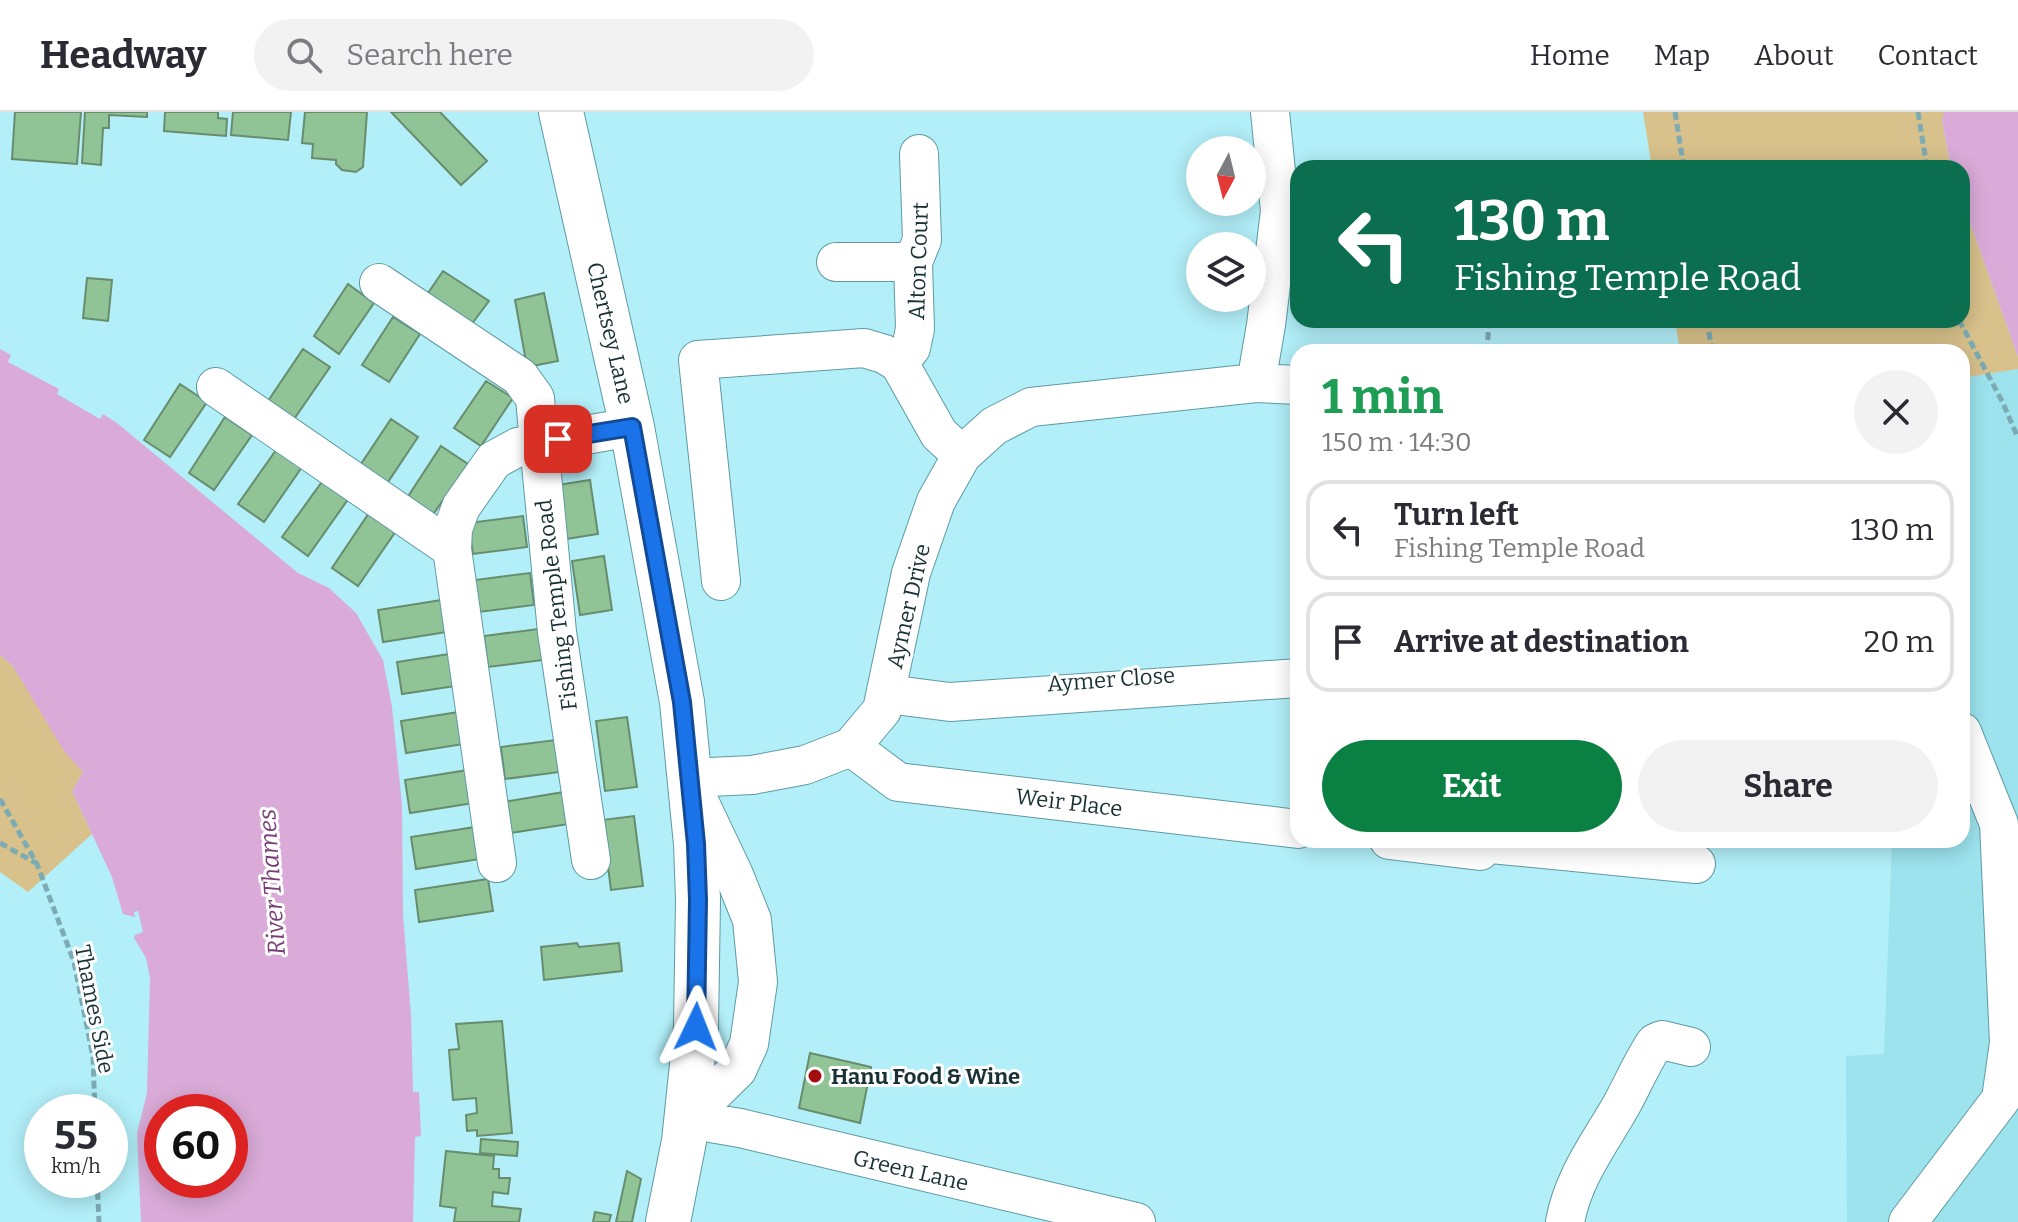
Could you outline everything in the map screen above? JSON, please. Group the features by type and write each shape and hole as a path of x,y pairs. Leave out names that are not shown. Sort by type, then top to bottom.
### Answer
{"main road":[{"name":"Chertsey Lane","path":"561,112 632,427 682,702 696,844 696,1027 687,1119 668,1222"}],"street":[{"path":"1256,383 1289,210 1270,112"},
{"name":"Alton Court","path":"899,363 911,348 915,329 913,262 922,240 919,154"},
{"path":"836,262 913,262"},
{"name":"Fishing Temple Road","path":"379,283 520,377 535,398 557,632 591,860"},
{"path":"721,581 698,360 864,348 884,354 899,363 939,434 962,455"},
{"name":"Aymer Drive","path":"688,778 752,775 805,765 851,747 882,710 911,573 936,501 962,455 994,426 1031,407 1256,383 1290,385"},
{"path":"216,387 452,549"},
{"path":"497,863 452,549 453,529 461,507 494,460 518,447 632,427"},
{"name":"Aymer Close","path":"924,697 951,690 1290,665"},
{"name":"Aymer Close","path":"887,694 950,702 1290,679"},
{"name":"Weir Place","path":"851,747 898,782 1290,828"},
{"path":"1908,1222 2001,1099 2009,1043 1999,824 1970,752"},
{"path":"687,1119 737,1070 749,1044 758,982 752,920 688,778"},
{"path":"1445,848 1480,853 1696,864"},
{"path":"1565,1222 1568,1202 1580,1173 1614,1119 1655,1043 1662,1040 1691,1047"},
{"name":"Green Lane","path":"687,1119 740,1128 1136,1222"}],"path":[{"path":"1675,112 1683,160"},
{"path":"1918,112 1926,160"},
{"path":"1963,328 2018,438"},
{"name":"Thames Side","path":"0,799 37,864 74,962 93,1057 94,1094"},
{"path":"0,843 37,864"},
{"path":"98,1198 99,1222"}],"shaded area":[{"path":"1643,112 1946,112 1942,122 1949,160 1651,160"},
{"path":"1970,222 2018,357 2018,369 1970,377 1970,344 1679,344 1676,328 1970,328"},
{"path":"2018,369 2018,1222 1847,1222 1846,1056 1884,1054 1892,848 1970,848 1970,377"},
{"path":"0,655 12,665 83,772 72,791 92,834 28,892 0,872"}],"water":[{"path":"1944,112 2018,112 2018,357 1970,222 1970,160 1949,160 1942,121"},
{"name":"River Thames","path":"0,349 11,355 8,362 59,389 57,394 100,419 103,414 117,423 298,573 329,588 356,613 383,660 392,707 402,805 403,915 413,1092 419,1092 421,1136 415,1137 413,1222 141,1222 137,1133 144,1105 144,1198 248,1198 248,1094 147,1094 150,978 146,958 134,938 143,932 138,911 134,912 135,917 123,914 112,877 72,791 83,772 64,751 12,665 0,655"}],"building":[{"path":"15,112 81,112 77,164 12,159"},
{"path":"85,112 147,112 147,117 109,115 109,128 103,128 101,165 82,163"},
{"path":"165,112 218,112 218,118 227,119 226,136 164,131"},
{"path":"233,112 291,112 288,140 231,135"},
{"path":"305,112 367,112 363,167 356,172 342,170 336,160 312,158 313,144 302,143"},
{"path":"391,112 440,112 487,161 461,185"},
{"path":"443,271 489,301 468,329 424,299"},
{"path":"87,278 112,280 108,321 83,318"},
{"path":"348,284 374,303 339,354 314,336"},
{"path":"544,293 558,361 527,367 515,300"},
{"path":"393,317 420,334 389,382 362,365"},
{"path":"303,349 330,367 292,422 266,404"},
{"path":"486,381 513,398 481,446 454,428"},
{"path":"180,384 207,402 170,457 144,440"},
{"path":"225,417 252,435 214,490 189,473"},
{"path":"391,419 418,437 386,485 359,467"},
{"path":"441,446 468,464 430,519 405,501"},
{"path":"276,450 302,467 264,522 238,504"},
{"path":"324,479 349,498 308,556 282,537"},
{"path":"590,480 598,534 566,539 557,485"},
{"path":"369,513 396,531 358,586 332,568"},
{"path":"523,516 527,547 473,554 468,523"},
{"path":"604,556 612,610 580,615 572,561"},
{"path":"530,573 534,605 479,612 475,580"},
{"path":"442,600 447,632 383,642 378,610"},
{"path":"538,629 543,660 488,667 484,636"},
{"path":"456,653 462,685 402,694 397,662"},
{"path":"465,711 470,743 406,753 401,721"},
{"path":"627,717 637,787 605,791 596,721"},
{"path":"556,740 560,772 505,779 501,747"},
{"path":"468,770 474,803 410,813 405,780"},
{"path":"564,792 569,824 510,833 504,802"},
{"path":"634,816 643,886 611,890 602,820"},
{"path":"475,827 480,859 416,869 411,837"},
{"path":"488,879 493,911 419,922 415,890"},
{"path":"577,943 579,947 619,943 622,971 544,980 541,947"},
{"path":"502,1021 512,1133 477,1136 477,1130 467,1131 466,1115 477,1113 476,1098 453,1100 449,1050 459,1049 456,1024"},
{"path":"810,1053 871,1067 860,1123 799,1108"},
{"path":"481,1139 518,1142 517,1156 480,1153"},
{"path":"446,1151 494,1156 493,1169 499,1169 499,1178 510,1178 508,1194 493,1192 492,1206 521,1209 519,1222 454,1222 456,1208 440,1206"},
{"path":"627,1171 641,1179 632,1222 616,1222"},
{"path":"595,1212 611,1215 609,1222 593,1222"}],"place":[{"name":"Hanu Food & Wine","path":"815,1076"}],"route":[{"path":"558,439 632,427 682,702 696,844 696,1027"}]}
